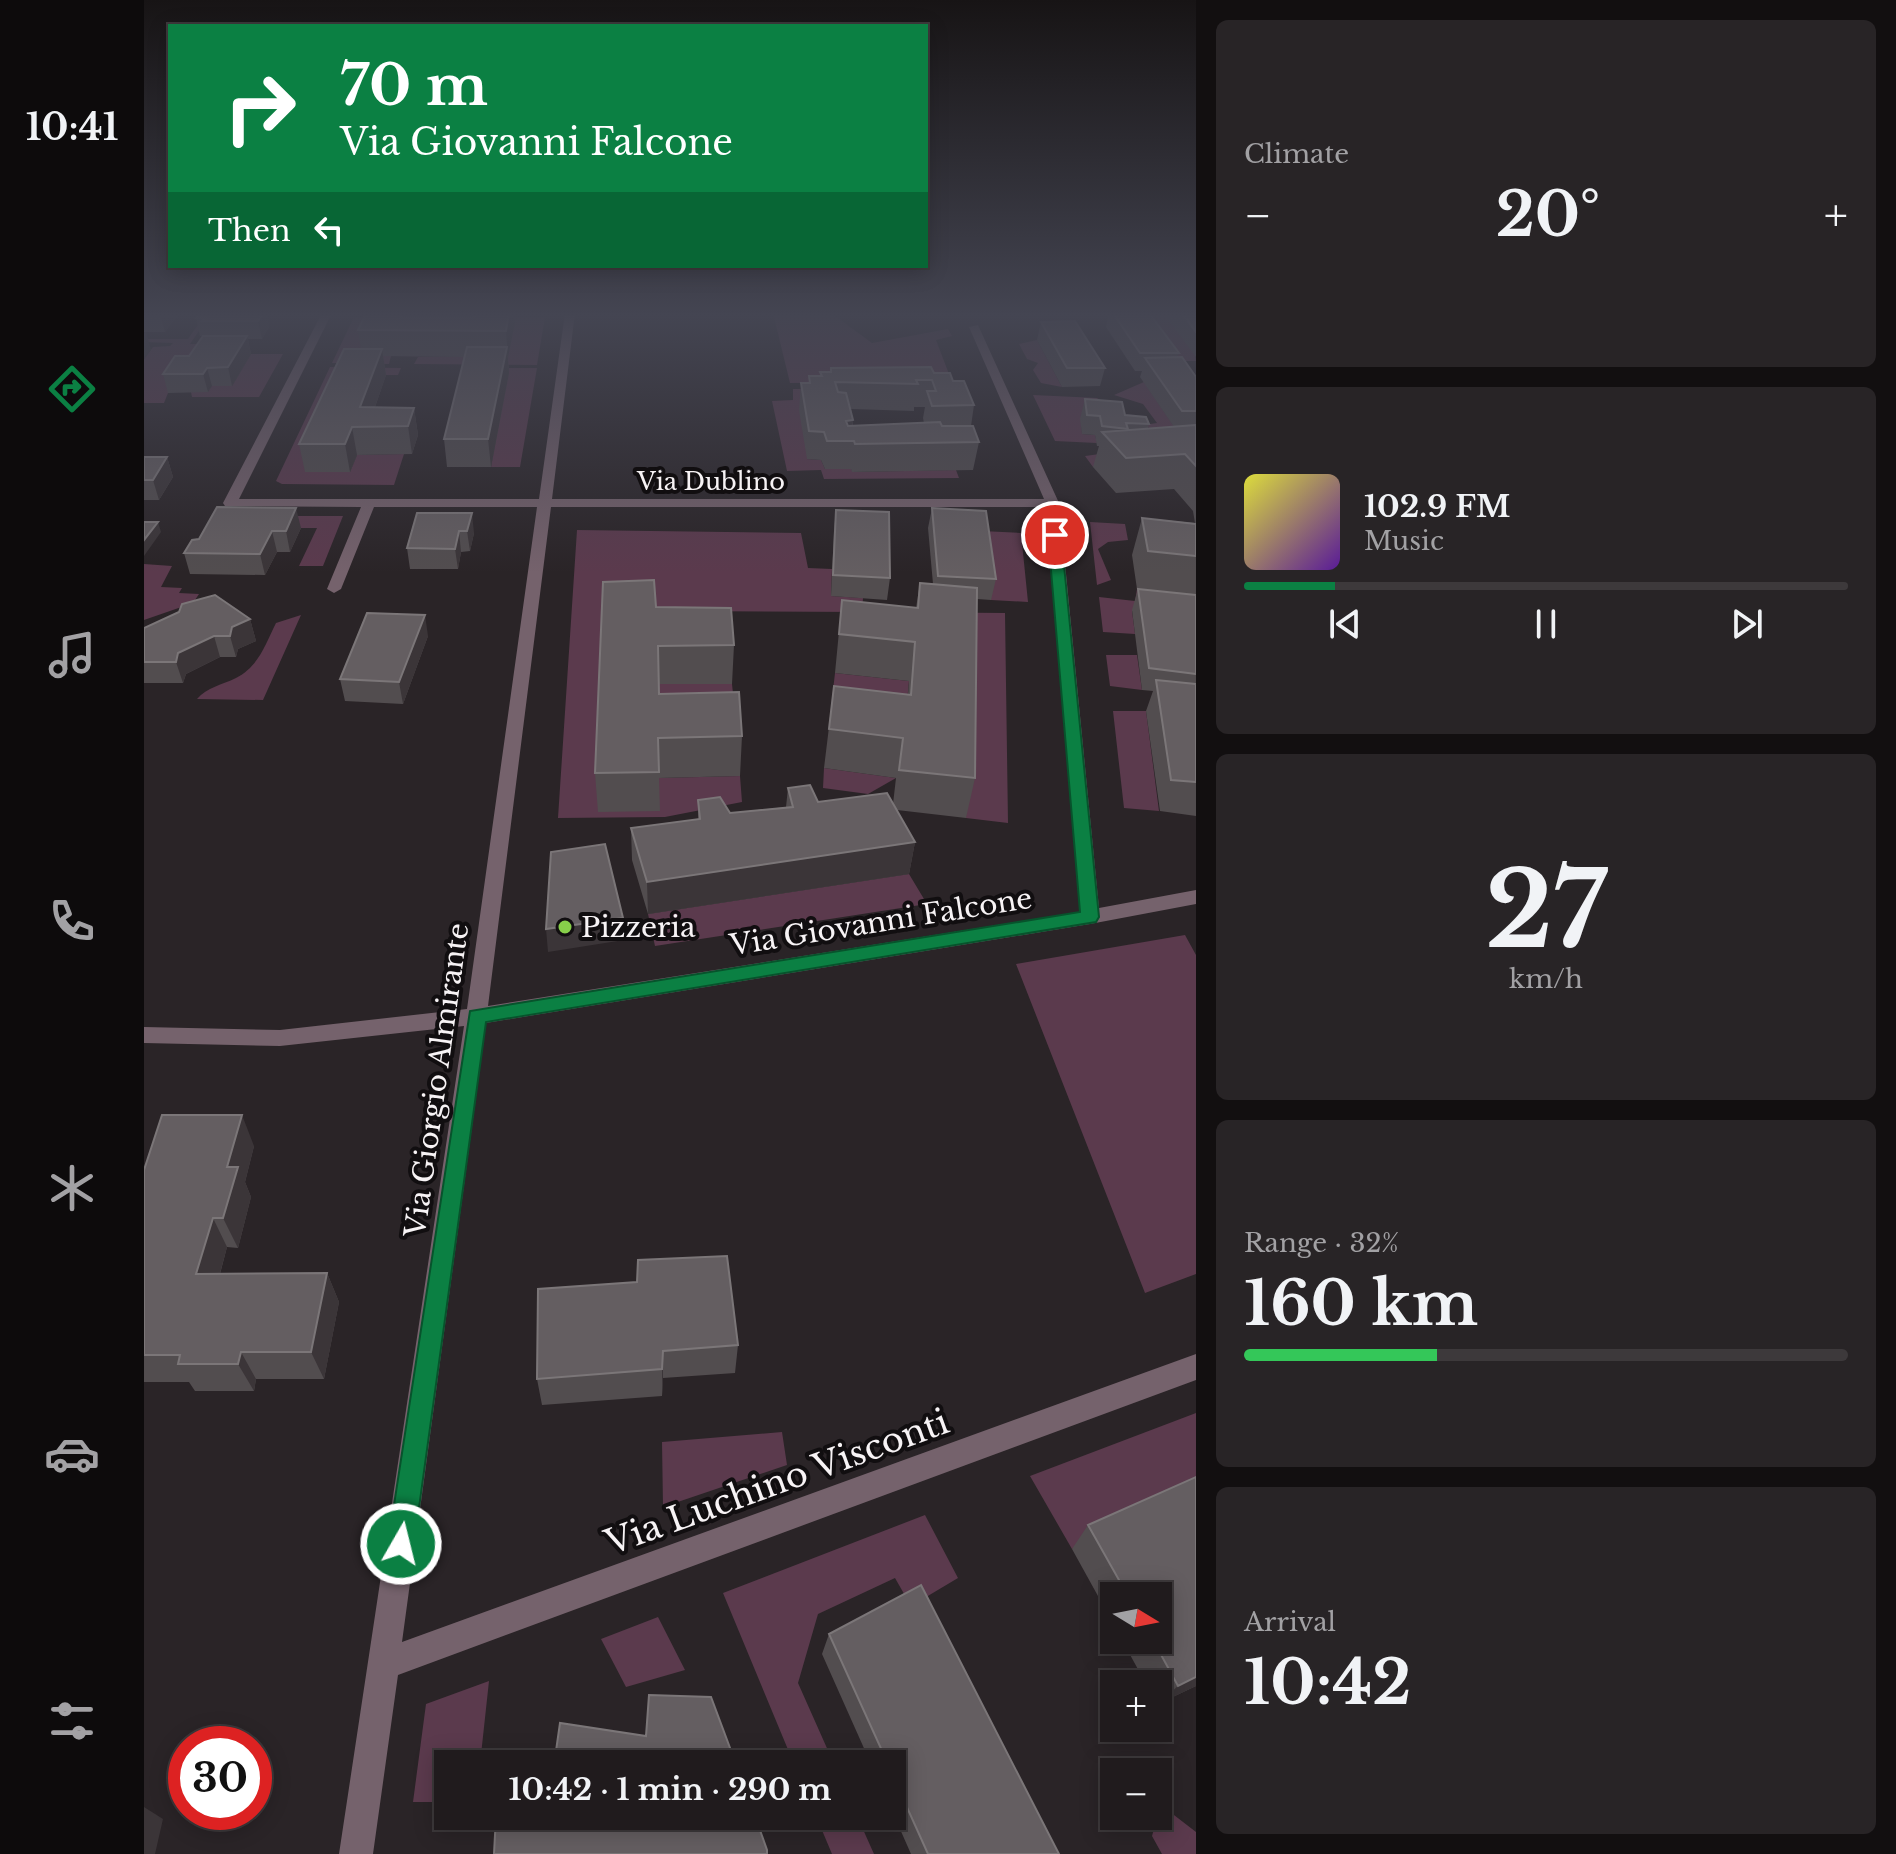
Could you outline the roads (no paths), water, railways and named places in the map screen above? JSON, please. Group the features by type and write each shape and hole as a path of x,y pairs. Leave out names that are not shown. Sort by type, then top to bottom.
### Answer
{"street":[{"name":"Via Dublino","path":"283,400 230,503 1052,503"},
{"name":"Via Giorgio Almirante","path":"356,1854 477,1016 560,400"},
{"path":"1006,400 1052,503 1090,917"},
{"path":"334,589 369,503"},
{"name":"Via Giovanni Falcone","path":"144,1035 280,1038 477,1016 1090,917 1196,897"},
{"name":"Via Luchino Visconti","path":"383,1665 1196,1367"}],"place":[{"name":"Pizzeria","path":"565,927"}]}
